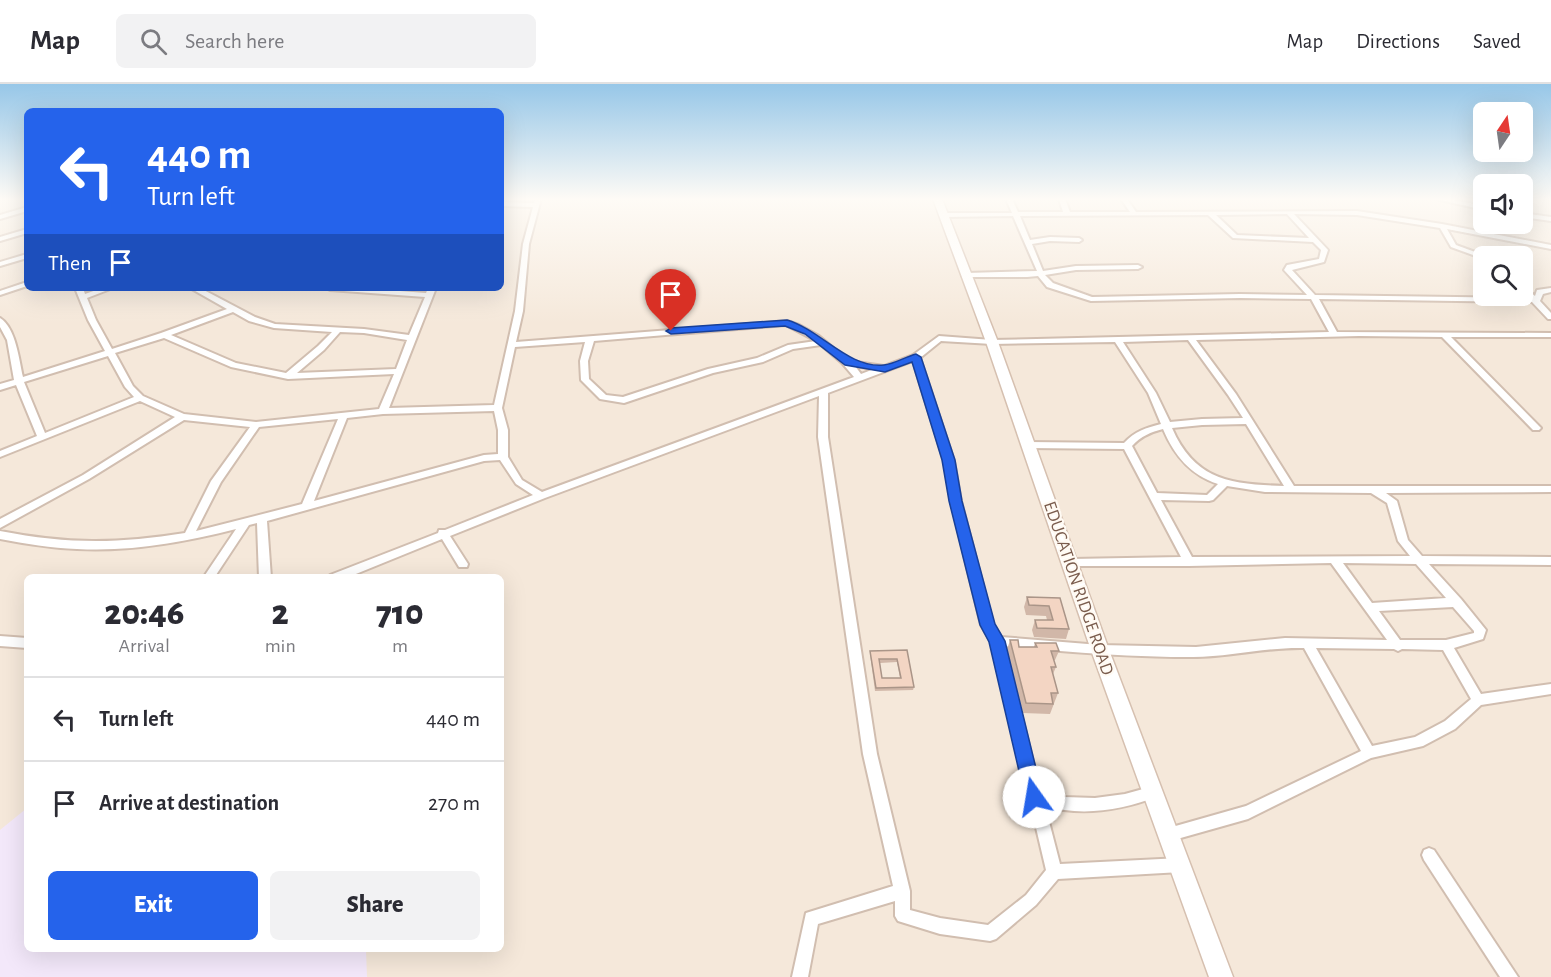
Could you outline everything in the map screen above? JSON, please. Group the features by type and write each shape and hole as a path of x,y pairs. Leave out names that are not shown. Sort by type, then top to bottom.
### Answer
{"main road":[{"name":"EDUCATION RIDGE ROAD","path":"953,241 992,342 1072,562 1100,650 1221,977"}],"street":[{"path":"530,241 512,345 498,408 503,430 502,457 519,482 541,496"},
{"path":"1041,241 1028,243 1041,274 1050,285 1091,299 1240,296 1537,300"},
{"path":"1314,241 1324,250 1322,261 1294,265 1288,270 1314,298 1335,335"},
{"path":"1450,241 1453,246 1473,253"},
{"path":"1517,241 1551,247"},
{"path":"0,264 24,257"},
{"path":"966,275 1041,274 1048,270 1138,267"},
{"path":"0,293 24,285"},
{"path":"1537,300 1540,292 1551,290"},
{"path":"81,291 92,320 129,387 140,398 182,417 255,425 383,411 498,408"},
{"path":"84,297 101,291"},
{"path":"200,291 274,326 411,338"},
{"path":"383,411 431,291"},
{"path":"1533,297 1551,317"},
{"path":"0,387 164,335 234,309"},
{"path":"0,320 11,340 19,381 42,438"},
{"path":"512,345 774,322 797,326 849,363 859,377"},
{"path":"288,376 338,330"},
{"path":"1444,334 1536,428"},
{"path":"164,335 234,365 288,376 399,371"},
{"path":"344,574 443,533 916,357 939,338 992,342 1335,335 1551,335"},
{"path":"590,339 584,361 585,380 603,397 624,400 711,372 759,360 791,347 820,343"},
{"path":"1118,339 1128,362 1144,380 1156,400 1165,427 1188,463 1201,474 1225,482 1291,489 1400,491 1551,489"},
{"path":"1192,339 1249,421 1291,489"},
{"path":"0,343 11,340"},
{"path":"916,357 949,460 956,501 987,625 997,641 1054,872"},
{"path":"849,363 885,369"},
{"path":"824,390 823,438 870,754 902,891 903,916 940,926 990,933 1031,900 1054,872 1181,865"},
{"path":"0,454 140,398"},
{"path":"306,507 344,415"},
{"path":"0,524 86,477 182,417"},
{"path":"1126,446 1134,436 1181,423 1249,421"},
{"path":"188,537 216,481 255,425"},
{"path":"1028,446 1126,446"},
{"path":"1126,446 1189,562"},
{"path":"0,534 60,545 125,546 188,537 262,520 484,458 502,457"},
{"path":"1152,496 1209,498 1225,482"},
{"path":"997,641 1100,650 1197,652 1306,643 1446,645 1479,636 1480,630 1403,541 1392,501 1374,490"},
{"path":"1392,501 1400,491"},
{"path":"262,520 265,574"},
{"path":"211,574 245,524"},
{"path":"443,533 463,564"},
{"path":"1072,562 1334,559 1548,563"},
{"path":"1334,559 1398,646"},
{"path":"1370,607 1457,602"},
{"path":"0,640 24,643"},
{"path":"1306,643 1369,753"},
{"path":"1446,645 1478,700"},
{"path":"1170,834 1248,812 1369,753 1418,742 1450,725 1478,700 1551,689"},
{"path":"1034,797 1065,805 1098,804 1128,802 1154,792"},
{"path":"1429,855 1510,977"},
{"path":"800,977 811,918 902,891"}],"shaded area":[{"path":"0,241 24,241 24,291 504,291 504,241 1551,241 1551,977 0,977"},
{"path":"24,810 24,952 366,952 367,977 0,977 0,830"}],"building":[{"path":"1027,597 1060,598 1069,629 1037,628 1035,620 1053,620 1049,606 1029,605"},
{"path":"1010,640 1018,640 1019,647 1037,647 1035,643 1056,643 1059,651 1051,651 1056,667 1051,667 1058,693 1051,693 1053,704 1026,703"},
{"path":"907,650 914,687 876,688 870,651","holes":["879,659 897,659 901,678 882,678"]}],"route":[{"path":"671,331 774,322 787,323 808,332 849,363 885,369 916,357 949,460 956,501 987,625 997,641 1034,797"}]}
